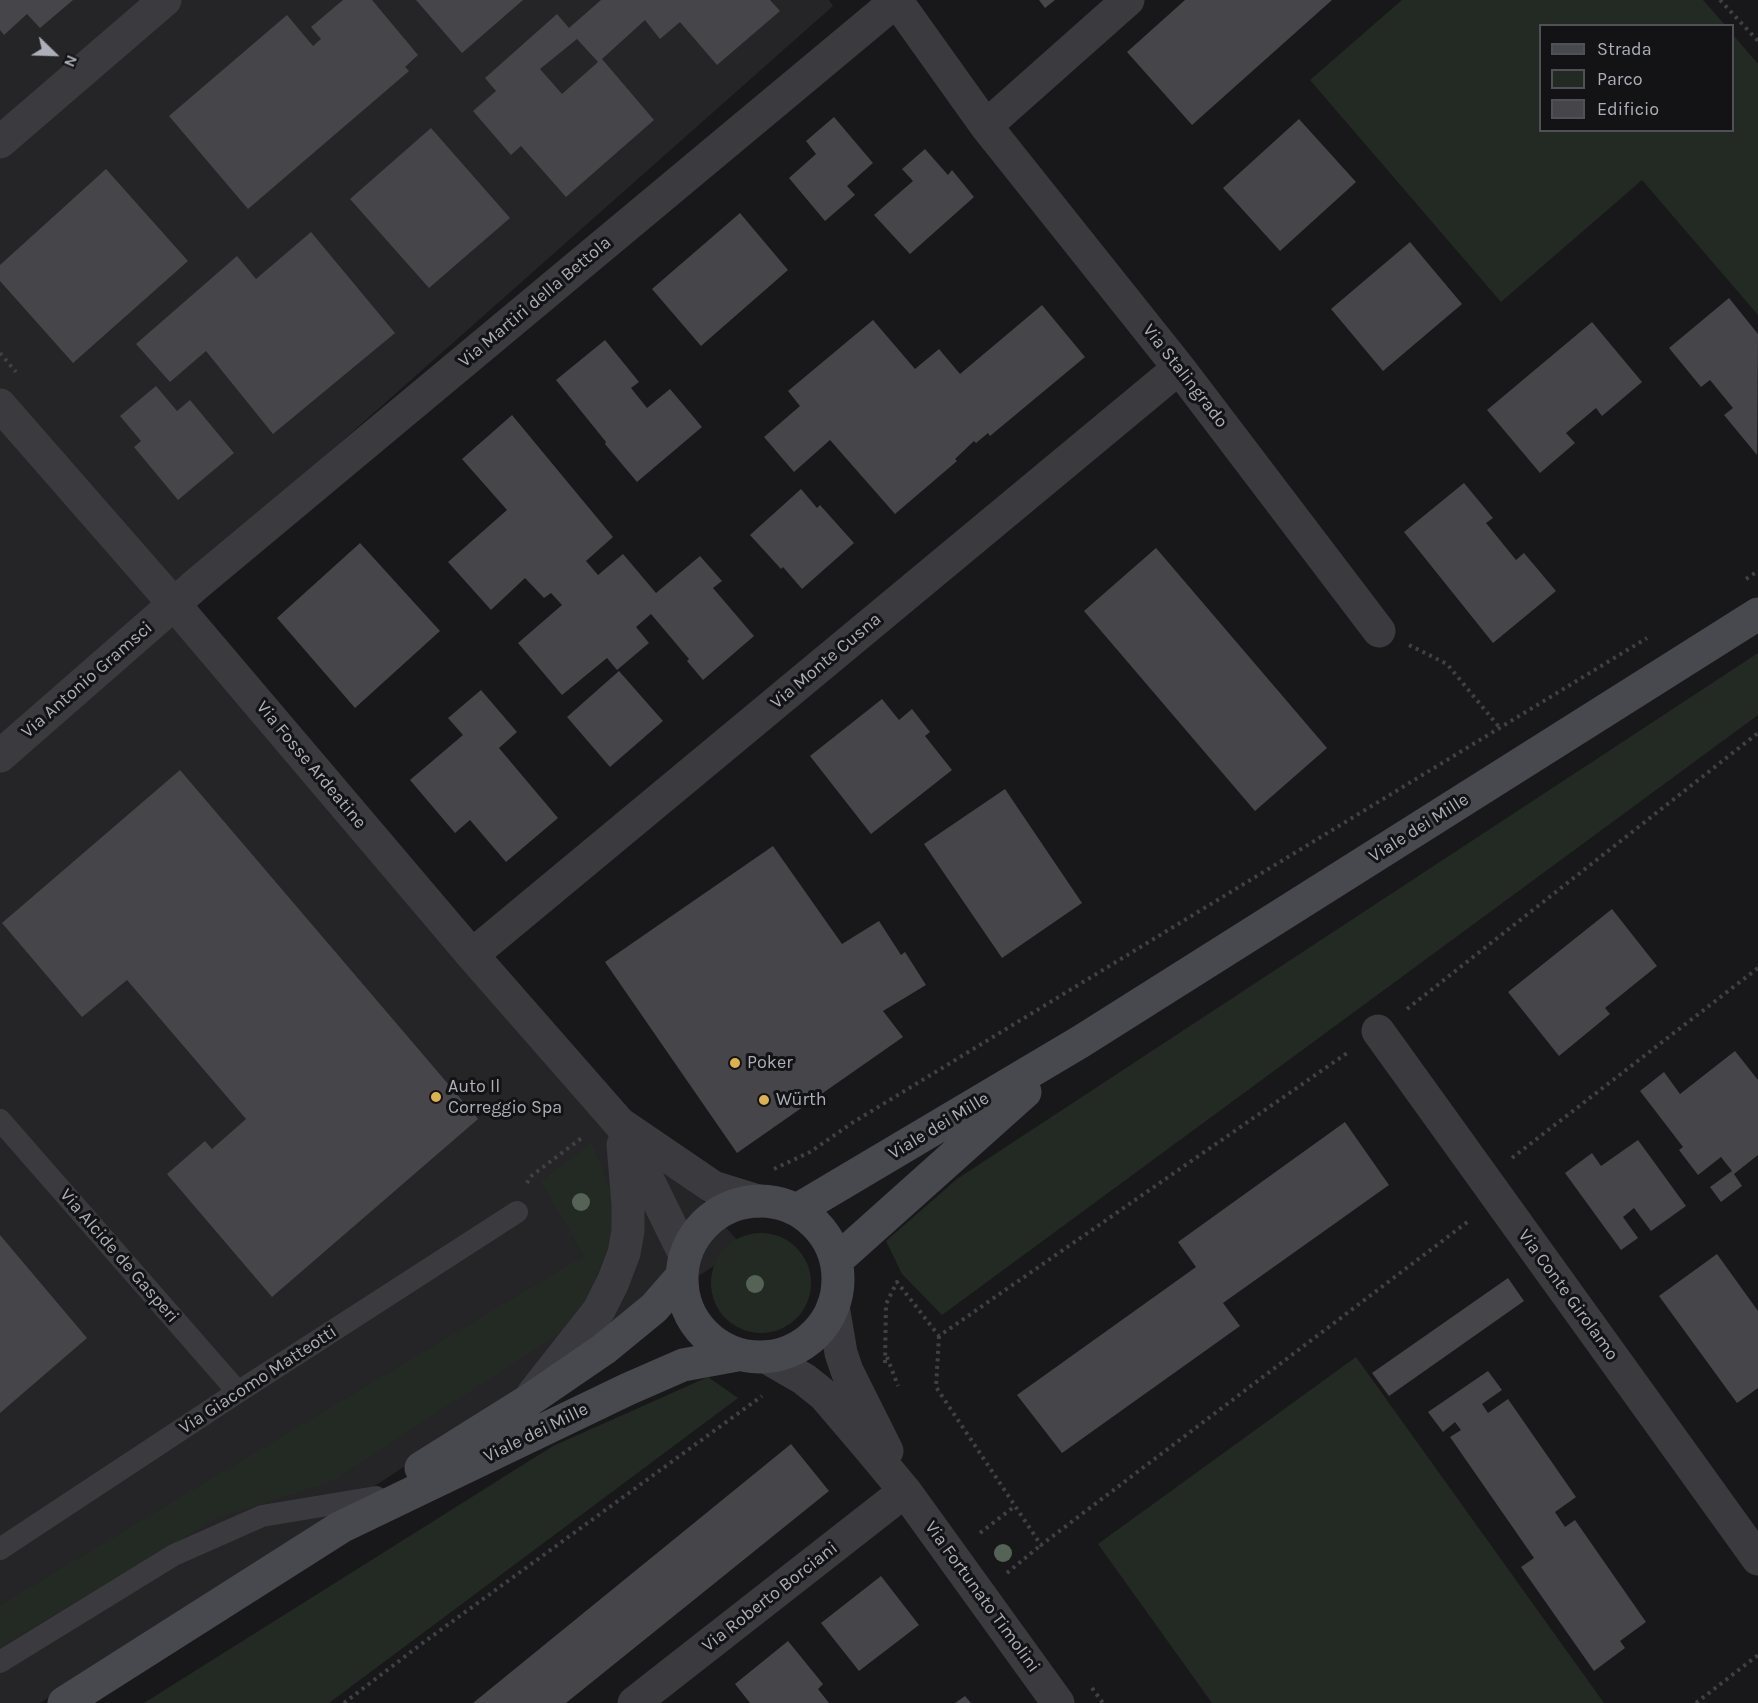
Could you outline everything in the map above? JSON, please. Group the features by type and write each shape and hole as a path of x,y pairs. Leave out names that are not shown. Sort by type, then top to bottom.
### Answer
{"main road":[{"name":"Viale dei Mille","path":"797,1210 1080,1042 1758,614"},
{"name":"Viale dei Mille","path":"836,1261 1080,1042"},
{"name":"Viale dei Mille","path":"64,1703 341,1527 682,1365 788,1353 807,1342 823,1326 833,1306 838,1284 836,1261 828,1240 815,1223 797,1210 778,1203 758,1201 734,1205 713,1217 696,1234 683,1266 654,1308 604,1348 528,1401 376,1497 341,1527"},
{"path":"683,1266 685,1302 696,1325 714,1343 751,1356"}],"street":[{"path":"0,142 165,0"},
{"path":"986,126 1128,0"},
{"name":"Via Stalingrado","path":"896,1 986,126 1179,368 1379,631"},
{"name":"Via Martiri della Bettola","path":"174,604 896,1"},
{"name":"Via Monte Cusna","path":"472,955 1179,368"},
{"name":"Via Fosse Ardeatine","path":"0,405 174,604 472,955 617,1120 713,1187 758,1201"},
{"name":"Via Antonio Gramsci","path":"0,756 174,604"},
{"name":"Via Conte Girolamo","path":"1378,1031 1758,1559"},
{"path":"528,1401 599,1310 624,1253 628,1231 628,1205 617,1120"},
{"name":"Via Fosse Ardeatine","path":"617,1120 683,1266"},
{"name":"Via Fortunato Timolini","path":"833,1306 841,1353 847,1371 879,1433 905,1491"},
{"name":"Via Fortunato Timolini","path":"751,1356 804,1379 824,1395 905,1491 1058,1703"},
{"name":"Via Roberto Borciani","path":"634,1703 905,1491"}],"lane":[{"name":"Via Alcide de Gasperi","path":"0,1120 238,1392"},
{"name":"Via Giacomo Matteotti","path":"0,1549 238,1392 518,1212"},
{"path":"0,1662 174,1555 262,1516 376,1497"}],"path":[{"path":"1720,0 1758,41"},
{"path":"1738,583 1758,571"},
{"path":"1379,631 1447,664 1498,727"},
{"path":"772,1170 810,1152 852,1123 1648,637"},
{"path":"939,1336 1378,1031 1758,733"},
{"path":"1007,1573 1492,1188 1758,968"},
{"path":"518,1212 520,1196 530,1177 617,1120"},
{"path":"885,1365 886,1304 897,1282 939,1336 936,1387 1041,1545"},
{"path":"886,1353 898,1387"},
{"path":"345,1703 420,1645 763,1396 772,1402"},
{"path":"978,1534 1015,1506"},
{"path":"972,1526 984,1542"},
{"path":"1001,1566 1012,1580"},
{"path":"1696,1703 1758,1655"}],"shaded area":[{"path":"0,0 829,0 833,6 174,590 743,1247 40,1703 0,1703"}],"green space":[{"path":"1402,0 1703,0 1724,24 1539,24 1539,132 1734,132 1734,36 1758,64 1758,315 1642,180 1501,302 1310,80"},
{"path":"1758,653 1758,715 942,1315 902,1274 886,1241 957,1179"},
{"path":"592,1143 616,1206 608,1246 591,1292 560,1333 330,1482 217,1518 0,1647 0,1605 584,1256 541,1181"},
{"path":"761,1233 780,1237 796,1248 807,1264 811,1283 807,1302 796,1318 780,1329 761,1333 742,1329 726,1318 715,1302 711,1283 715,1264 726,1248 742,1237"},
{"path":"1356,1357 1604,1703 1212,1703 1098,1544"},
{"path":"708,1377 738,1398 329,1703 144,1703 553,1446"}],"building":[{"path":"0,0 73,0 40,28 27,14 4,35 0,30"},
{"path":"343,0 372,0 418,55 405,67 409,71 248,209 169,116 287,15 313,46 321,39 311,27"},
{"path":"416,0 523,0 462,53"},
{"path":"601,0 770,0 780,11 717,65 680,22 660,39 645,20 602,59 654,120 566,197 521,146 511,155 473,111 496,91 485,78 557,14 569,28","holes":["577,39 598,62 562,94 540,69"]},
{"path":"1039,0 1055,0 1045,8"},
{"path":"1185,0 1332,0 1192,125 1127,52"},
{"path":"834,117 873,163 847,186 855,195 825,221 789,178 816,154 806,141"},
{"path":"1299,119 1356,182 1280,251 1223,188"},
{"path":"431,128 510,218 429,288 350,199"},
{"path":"925,149 948,175 952,170 974,197 910,254 874,215 913,181 902,169"},
{"path":"106,169 188,261 73,363 0,281 0,265"},
{"path":"740,213 788,270 701,346 652,289"},
{"path":"311,232 395,333 273,434 206,351 170,382 136,344 237,256 256,279"},
{"path":"1410,242 1462,304 1383,371 1331,309"},
{"path":"1729,298 1758,334 1757,455 1724,415 1733,408 1710,380 1701,387 1669,348"},
{"path":"1042,305 1085,357 990,436 988,433 976,443 974,441 955,459 957,461 895,514 830,440 794,472 764,437 800,406 788,391 873,320 915,369 939,349 960,374"},
{"path":"1592,322 1642,382 1602,416 1596,408 1566,433 1575,443 1540,473 1487,410"},
{"path":"605,340 639,382 631,388 647,408 670,389 702,427 637,482 556,380"},
{"path":"156,386 177,411 190,400 234,453 178,500 134,447 141,441 120,416"},
{"path":"512,415 613,537 586,561 598,575 623,554 656,593 700,556 722,581 713,588 754,636 703,680 687,661 689,659 651,614 636,627 649,643 617,670 607,658 562,695 518,643 562,605 551,593 544,598 525,578 491,610 448,562 507,510 462,459"},
{"path":"1464,483 1493,518 1486,523 1516,560 1524,553 1556,591 1493,643 1404,532"},
{"path":"801,489 817,508 820,505 854,543 802,589 750,535"},
{"path":"360,543 440,631 355,708 277,618"},
{"path":"1156,548 1327,748 1255,811 1084,611"},
{"path":"619,671 663,721 610,767 567,717"},
{"path":"481,690 517,732 499,748 558,818 506,862 470,820 455,833 410,780 463,735 448,718"},
{"path":"882,699 899,720 912,709 930,732 925,736 952,770 871,834 810,756"},
{"path":"180,770 478,1119 272,1297 167,1174 205,1141 212,1149 246,1119 127,980 82,1017 2,923"},
{"path":"1005,789 1082,903 1002,958 924,844"},
{"path":"773,846 842,944 879,921 901,955 905,952 926,985 883,1011 903,1037 737,1153 605,962"},
{"path":"1612,909 1657,966 1605,1008 1610,1014 1559,1056 1508,992"},
{"path":"1735,1051 1758,1080 1758,1155 1734,1174 1742,1186 1721,1202 1710,1187 1732,1171 1721,1157 1698,1175 1679,1150 1683,1147 1640,1091 1664,1072 1680,1094"},
{"path":"1345,1122 1389,1185 1223,1303 1240,1326 1062,1453 1017,1395 1196,1267 1178,1242"},
{"path":"1638,1140 1686,1206 1651,1231 1634,1208 1623,1217 1638,1238 1621,1250 1565,1173 1592,1153 1601,1166"},
{"path":"0,1235 87,1338 0,1413"},
{"path":"1717,1254 1758,1311 1758,1388 1737,1403 1659,1296"},
{"path":"1508,1278 1524,1301 1389,1396 1372,1373"},
{"path":"1488,1371 1502,1390 1482,1404 1488,1413 1508,1399 1576,1497 1555,1512 1565,1527 1575,1520 1646,1622 1620,1641 1625,1648 1594,1671 1521,1567 1534,1558 1450,1437 1461,1430 1455,1422 1443,1432 1428,1412"},
{"path":"791,1444 829,1491 566,1703 473,1703"},
{"path":"881,1576 919,1625 859,1671 821,1623"},
{"path":"788,1641 823,1684 818,1689 829,1703 750,1703 735,1684"},
{"path":"965,1696 971,1703 955,1703"}],"place":[{"name":"Poker","path":"735,1063"},
{"name":"Auto Il Correggio Spa","path":"436,1097"},
{"name":"Würth","path":"764,1100"}]}
